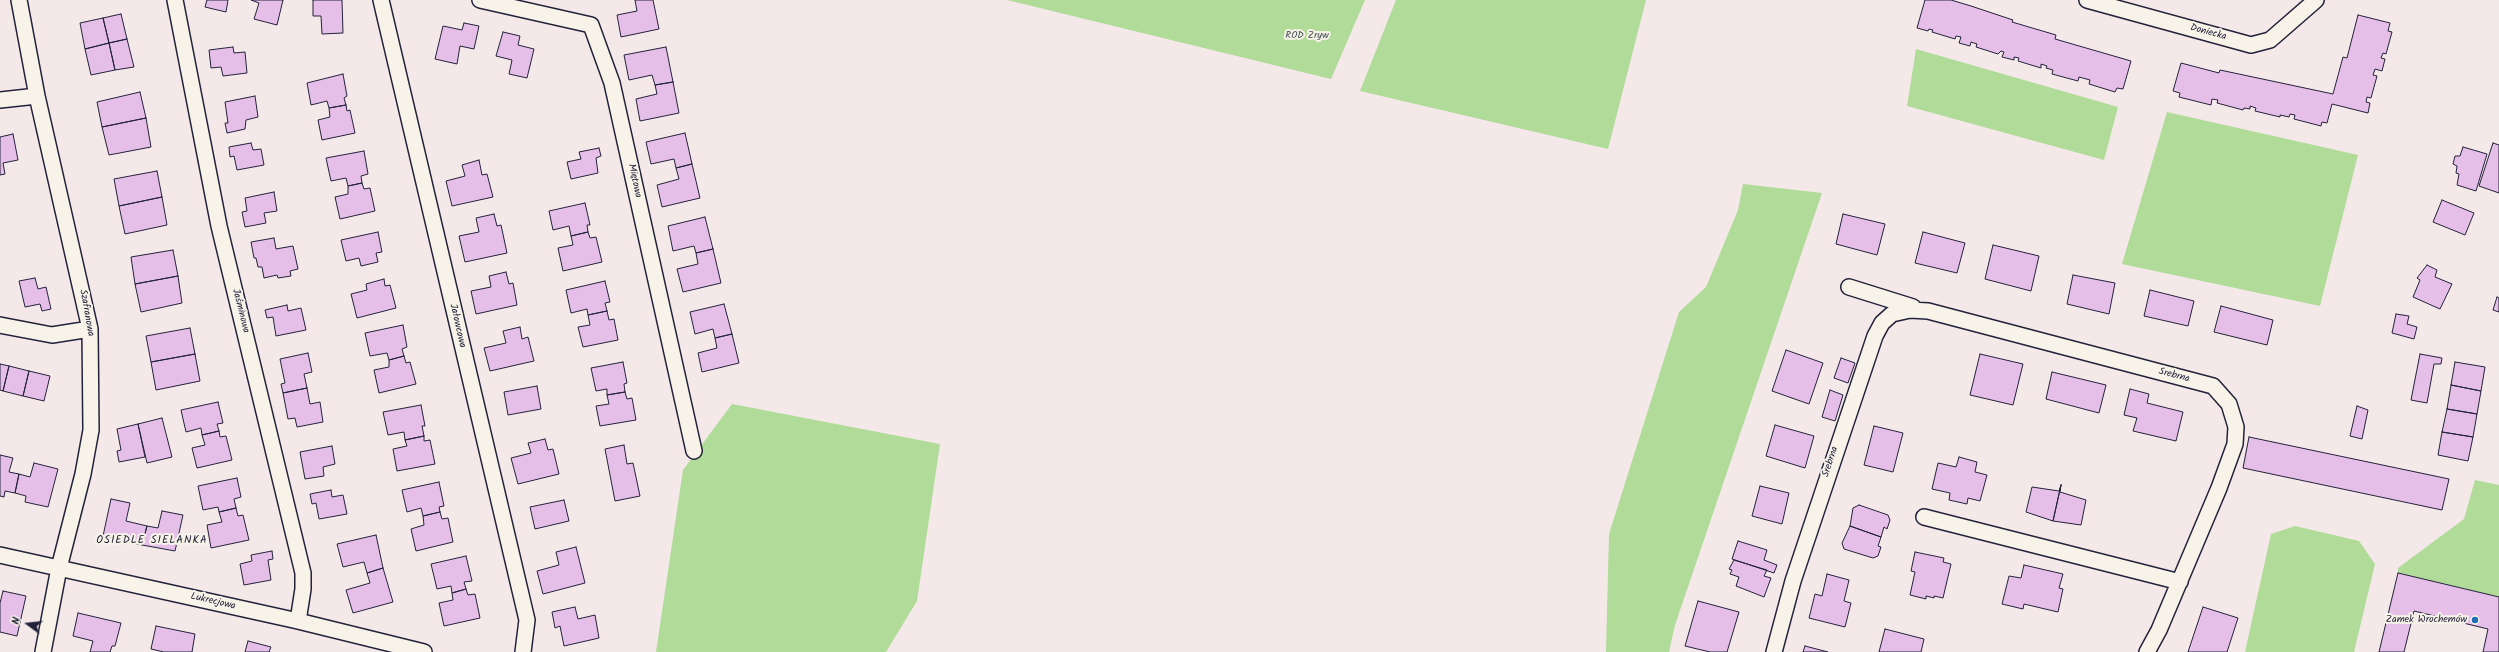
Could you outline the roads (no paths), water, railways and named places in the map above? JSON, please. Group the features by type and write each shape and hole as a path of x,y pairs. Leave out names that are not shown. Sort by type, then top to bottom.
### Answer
{"street":[{"name":"Szafranowa","path":"19,0 37,96 90,329 91,430 83,474 59,568 43,652"},
{"name":"Jaśminowa","path":"175,0 219,226 303,573 303,589 298,621"},
{"name":"Jałowcowa","path":"380,0 527,620 524,652"},
{"name":"Miętowa","path":"480,0 591,25 612,83 694,451"},
{"name":"Doniecka","path":"2087,0 2251,45 2270,40 2316,0"},
{"path":"0,100 37,96"},
{"name":"Srebrna","path":"1849,287 1928,312 2213,386 2223,395 2234,415 2236,427 2235,444 2180,582 2159,630 2147,652"},
{"name":"Srebrna","path":"1774,652 1793,581 1875,336 1882,322 1892,314 1900,311 1928,312"},
{"path":"0,325 52,335 90,329"},
{"path":"1924,517 2180,582"},
{"name":"Lukrecjowa","path":"0,555 298,621 424,652"}],"place":[{"name":"Zamek Wrochemów","path":"2475,620"}],"district":[{"name":"OSIEDLE SIELANKA","path":"152,541"}],"park label":[{"name":"ROD Zryw","path":"1307,36"}]}
